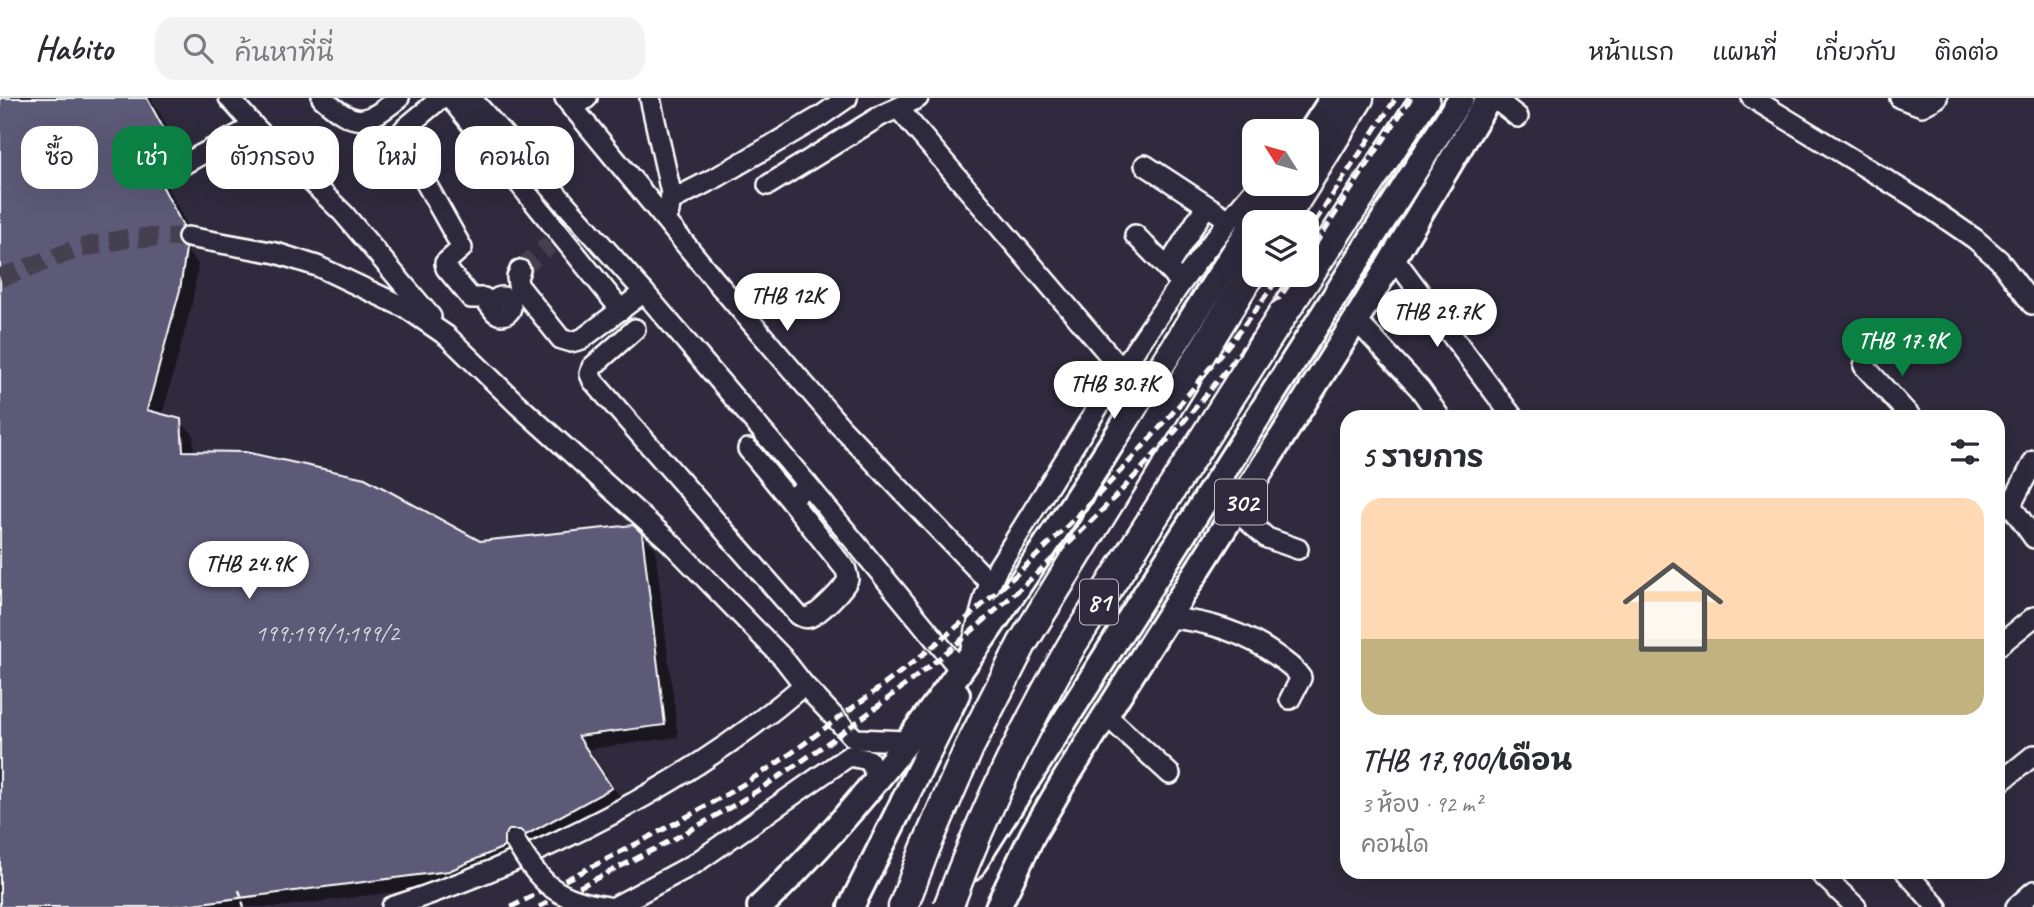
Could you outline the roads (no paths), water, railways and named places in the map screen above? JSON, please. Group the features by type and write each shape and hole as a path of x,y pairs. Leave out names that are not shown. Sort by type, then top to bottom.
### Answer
{"highway":[{"path":"1320,162 1359,98"},
{"name":"81","path":"948,907 987,808 1046,689 1079,633 1425,98"},
{"name":"81","path":"903,907 969,748 1022,643 1242,287"}],"main road":[{"path":"940,907 991,838 1461,98"},
{"name":"302","path":"998,907 1033,834 1065,781 1356,320 1491,98"},
{"path":"1319,119 1332,99"},
{"path":"760,907 803,864 878,779 988,635 1270,196"},
{"path":"851,907 988,635"}],"street":[{"path":"229,98 254,126"},
{"path":"322,98 340,114 354,120 378,115 399,98"},
{"path":"441,98 404,129 402,140 462,248 448,258 446,268 471,298 484,298 502,312 530,299"},
{"path":"450,98 621,310"},
{"path":"471,98 644,292 965,666"},
{"path":"650,98 672,200 666,219"},
{"path":"672,200 753,156 847,98"},
{"path":"768,185 882,115 918,98"},
{"path":"1491,98 1518,117"},
{"path":"1752,98 1913,197 1975,239 1999,260 2032,303"},
{"path":"1900,98 1922,106 1937,98"},
{"path":"1315,119 1332,99"},
{"path":"575,101 666,219 840,426 990,583"},
{"path":"898,108 1122,370"},
{"path":"1145,165 1229,220"},
{"path":"318,189 343,213 447,336 517,404 669,541 783,658 804,685 855,739 908,741"},
{"path":"1174,275 1249,196"},
{"path":"965,666 990,583 1122,370 1174,275 1206,206"},
{"path":"1135,235 1174,275"},
{"path":"188,237 276,253 317,266 406,308 447,336"},
{"path":"1394,258 1508,410"},
{"path":"520,270 518,285 561,339 570,341 582,339 644,292"},
{"path":"1356,320 1420,389 1435,410"},
{"path":"635,329 592,367 590,374 593,381 799,615 805,618 843,589 848,576 846,570 748,449"},
{"path":"1864,366 1904,410"},
{"path":"2034,461 2012,503 2034,538"},
{"path":"773,479 790,465"},
{"path":"790,500 808,485"},
{"path":"1236,510 1267,538 1298,550"},
{"path":"2005,640 2034,617"},
{"path":"1168,618 1215,625 1259,643 1296,670 1301,678 1290,699"},
{"path":"392,907 443,890 572,835 671,780 764,720 804,685"},
{"path":"1107,716 1170,774"},
{"path":"2005,778 2034,755"},
{"path":"614,907 694,863 849,756 869,760 878,779"},
{"path":"515,841 535,872 556,891 579,903 608,907"},
{"path":"1826,879 1856,907"},
{"path":"1912,879 1937,907"},
{"path":"2016,907 2034,891"}],"tunnel":[{"path":"0,278 80,248 129,238 188,237"},
{"path":"520,270 550,244"}],"railway":[{"path":"1319,216 1396,98"},
{"path":"1319,239 1411,98"},
{"path":"511,907 675,823 771,767 938,642 1023,568 1104,489 1180,404 1271,287"},
{"path":"539,907 692,829 751,795 853,724 995,611 1062,550 1187,418 1243,348 1286,287"}]}
